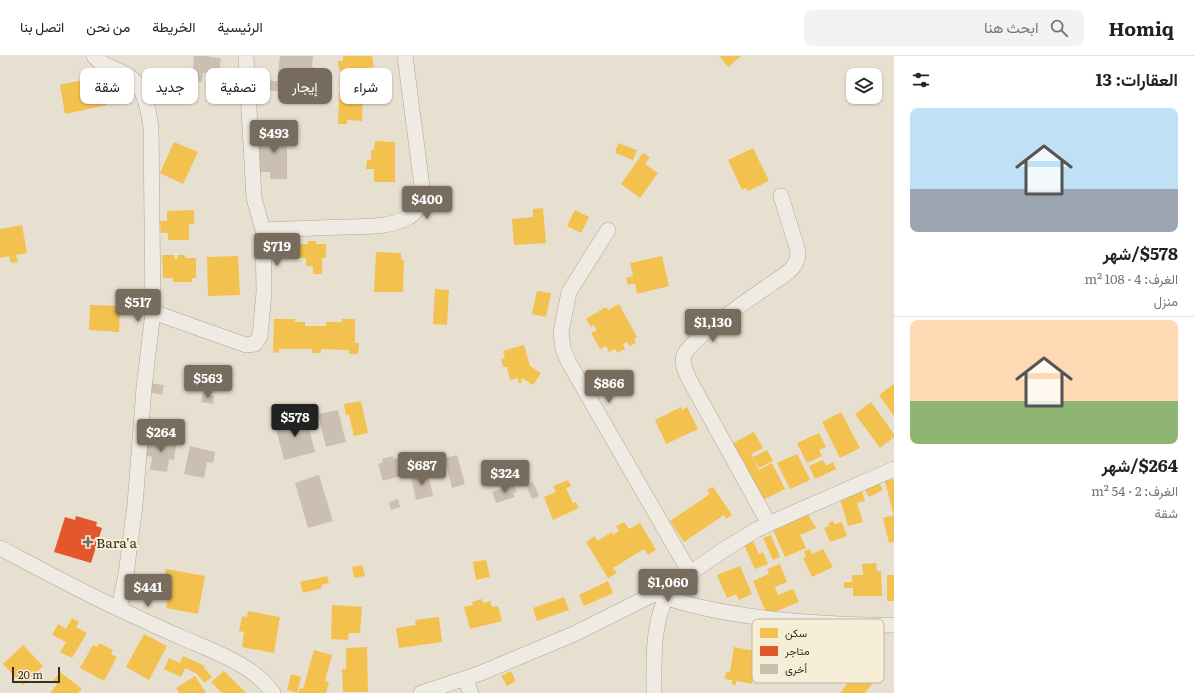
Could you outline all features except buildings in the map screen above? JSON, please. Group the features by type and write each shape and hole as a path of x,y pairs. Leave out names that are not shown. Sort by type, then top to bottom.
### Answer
{"street":[{"path":"94,56 96,60 128,75 138,85 145,98 151,127 152,312 144,388 135,505 126,574 119,609"},
{"path":"152,312 246,345 254,344 260,336 264,292 263,230 254,198 246,56"},
{"path":"263,230 377,226 396,223 406,219 419,209 424,194 405,56"},
{"path":"769,524 688,379 684,369 683,357 687,348 702,335 789,271 796,263 798,256 797,248 781,196"},
{"path":"608,230 569,292 561,332 563,348 572,368 690,573"},
{"path":"422,693 481,673 661,596 674,584 756,530 894,469"},
{"path":"0,548 69,585 231,660 251,671 268,685 273,693"},
{"path":"661,596 682,604 746,616 773,619"},
{"path":"654,693 655,649 659,616 662,606 661,596"},
{"path":"884,625 894,625"},
{"path":"465,678 471,693"}],"place":[{"name":"Bara'a","path":"88,542"}]}
